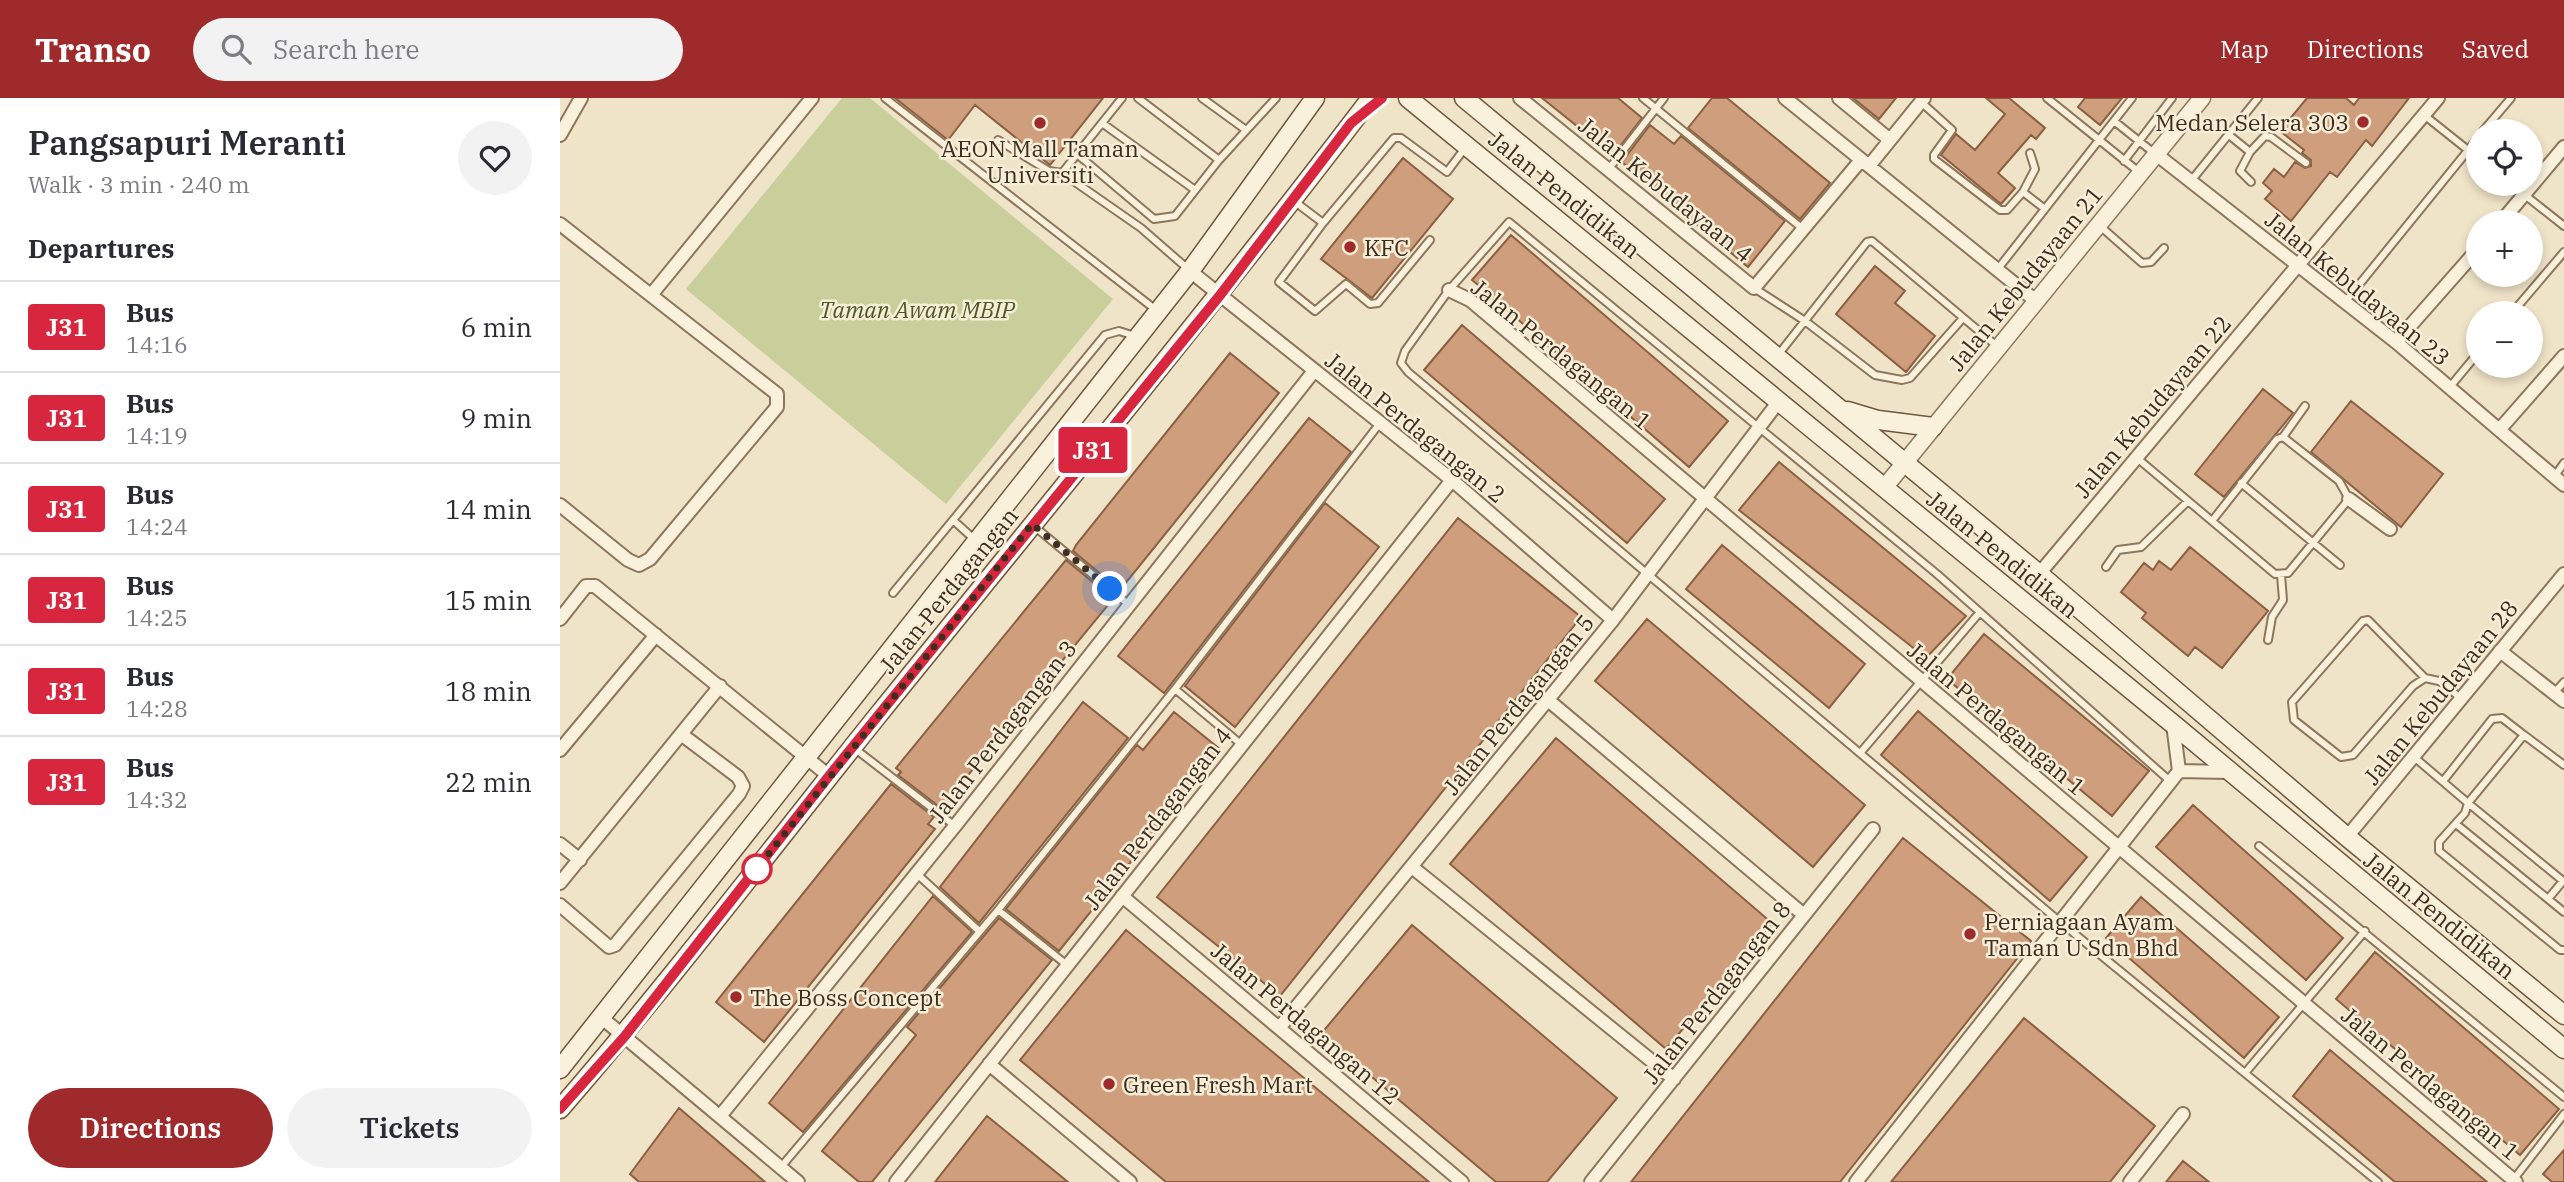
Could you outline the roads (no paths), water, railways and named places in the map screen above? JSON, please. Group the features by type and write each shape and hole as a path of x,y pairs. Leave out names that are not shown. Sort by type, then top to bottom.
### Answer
{"main road":[{"name":"Jalan Perdagangan","path":"560,1069 1158,312 1315,98"},
{"name":"Jalan Perdagangan","path":"560,1109 625,1036 853,746 1221,294 1371,98"},
{"path":"1351,123 1382,98"},
{"path":"1391,98 1437,121"},
{"name":"Jalan Pendidikan","path":"1408,98 2173,723 2228,772 2564,1049"},
{"name":"Jalan Pendidikan","path":"1464,98 2039,574 2347,837 2563,1014"},
{"name":"Jalan Pendidikan","path":"1482,98 1569,185"},
{"path":"1841,410 1878,420 1933,427"}],"street":[{"path":"560,135 581,98"},
{"path":"650,295 812,98"},
{"name":"Jalan Kebudayaan 4","path":"1520,98 1754,288 1803,229 1890,140 1922,100"},
{"path":"1784,98 2036,301"},
{"path":"1839,98 1890,140"},
{"name":"Jalan Kebudayaan 21","path":"1884,488 2202,98"},
{"name":"Jalan Kebudayaan 22","path":"2039,574 2438,98"},
{"path":"2543,173 2564,147"},
{"name":"Jalan Kebudayaan 23","path":"2156,154 2396,342 2559,481"},
{"path":"2512,210 2524,196"},
{"path":"560,224 777,394 777,407 650,559 639,565 628,560 560,505"},
{"path":"2396,342 2466,263"},
{"name":"Jalan Perdagangan 2","path":"1189,271 1452,480 1613,620"},
{"name":"Jalan Perdagangan 1","path":"1449,290 1470,300 2513,1181"},
{"path":"2500,429 2564,356"},
{"name":"Jalan Perdagangan 3","path":"721,1115 955,826 1314,371"},
{"name":"Jalan Perdagangan 5","path":"1280,1027 1613,620 1779,401"},
{"name":"Jalan Perdagangan 4","path":"895,1182 1452,480"},
{"path":"2349,499 2390,529"},
{"name":"Jalan Kebudayaan 28","path":"2347,837 2564,574"},
{"path":"560,619 590,584 829,776"},
{"path":"560,750 656,635"},
{"path":"2500,652 2559,697"},
{"path":"560,883 720,686"},
{"path":"1548,700 1804,915"},
{"path":"1856,1182 2174,776 2173,723"},
{"path":"560,905 609,947 615,945 739,794 743,786 738,777 681,734"},
{"path":"2174,776 2228,772"},
{"name":"Jalan Perdagangan 8","path":"1591,1182 1873,829"},
{"path":"560,844 580,860"},
{"path":"1412,867 1674,1079"},
{"name":"Jalan Perdagangan 12","path":"1122,896 1462,1182"},
{"path":"602,1018 721,1115 797,1182"},
{"path":"989,1064 1130,1182"},
{"path":"2130,1182 2183,1114"}],"lane":[{"path":"885,98 1158,312"},
{"path":"1062,173 1122,98"},
{"path":"1138,98 1219,160"},
{"path":"1202,98 1246,130"},
{"path":"1077,154 1154,219 1175,216 1219,160 1276,98"},
{"path":"1643,98 1803,229"},
{"path":"1608,170 1664,98"},
{"path":"2047,98 2140,173"},
{"path":"1997,270 2132,98"},
{"path":"2124,160 2172,98"},
{"path":"2190,182 2258,98"},
{"path":"2493,119 2511,98"},
{"path":"1922,100 1952,130 1934,155 1934,159 2000,210 2007,210 2023,192 2035,169 2030,153"},
{"path":"2424,115 2466,148"},
{"path":"2114,121 2156,154"},
{"path":"1102,123 1195,190"},
{"path":"2229,135 2250,152"},
{"path":"2251,182 2240,171 2250,152 2268,136 2306,163"},
{"path":"1430,240 1378,303 1370,304 1346,284 1315,312 1279,282 1323,223 1394,138 1401,138 1447,172 1467,145"},
{"path":"998,140 1049,171 1062,173 1141,228 1189,271"},
{"path":"2345,302 2466,152"},
{"path":"2023,192 2045,209"},
{"path":"2526,196 2564,226"},
{"path":"1293,200 1323,223"},
{"path":"2174,776 1510,222 1449,290 1405,351 1401,363 1408,372 2059,920 2378,1182"},
{"path":"2098,225 2142,262 2151,262 2164,248"},
{"path":"1777,357 1867,242 1872,241 1998,347"},
{"path":"2522,301 2564,252"},
{"path":"1754,288 1805,321 1875,375 1902,380 1910,378 1963,318"},
{"path":"893,593 1105,335 1119,331 1138,336"},
{"path":"2449,388 2466,367"},
{"path":"2212,520 2277,439 2283,437 2305,406"},
{"path":"781,1167 998,910 1175,689 1380,423"},
{"path":"2136,458 2275,574 2281,575 2288,573 2349,499 2339,481 2283,437"},
{"path":"2559,481 2564,463"},
{"path":"2241,483 2340,565"},
{"path":"2106,567 2118,550 2141,547 2188,500"},
{"path":"953,520 977,542"},
{"path":"1032,524 1128,604"},
{"path":"2268,640 2272,617 2283,600 2281,575"},
{"path":"1861,752 1980,612"},
{"path":"2425,678 2413,686 2353,755 2347,757 2341,758 2294,720 2291,713 2292,702 2362,621 2368,620 2425,678 2439,681 2462,699"},
{"path":"2559,697 2564,681"},
{"path":"1175,689 1242,745"},
{"path":"2444,780 2492,719 2502,718 2564,765"},
{"path":"2524,735 2468,803 2465,813 2439,842 2439,851 2564,950"},
{"path":"853,746 955,826"},
{"path":"2414,757 2563,881 2548,899"},
{"path":"2456,824 2564,912"},
{"path":"2259,846 2564,1097"},
{"path":"916,873 979,931"},
{"path":"998,910 1067,965"},
{"path":"2245,1073 2365,931"},
{"path":"2513,1181 2564,1114"}],"place":[{"name":"Medan Selera 303","path":"2363,122"},
{"name":"AEON Mall Taman Universiti","path":"1040,123"},
{"name":"KFC","path":"1350,247"},
{"name":"Perniagaan Ayam Taman U Sdn Bhd","path":"1970,934"},
{"name":"The Boss Concept","path":"736,997"},
{"name":"Green Fresh Mart","path":"1109,1084"}],"park label":[{"name":"Taman Awam MBIP","path":"917,309"}]}
